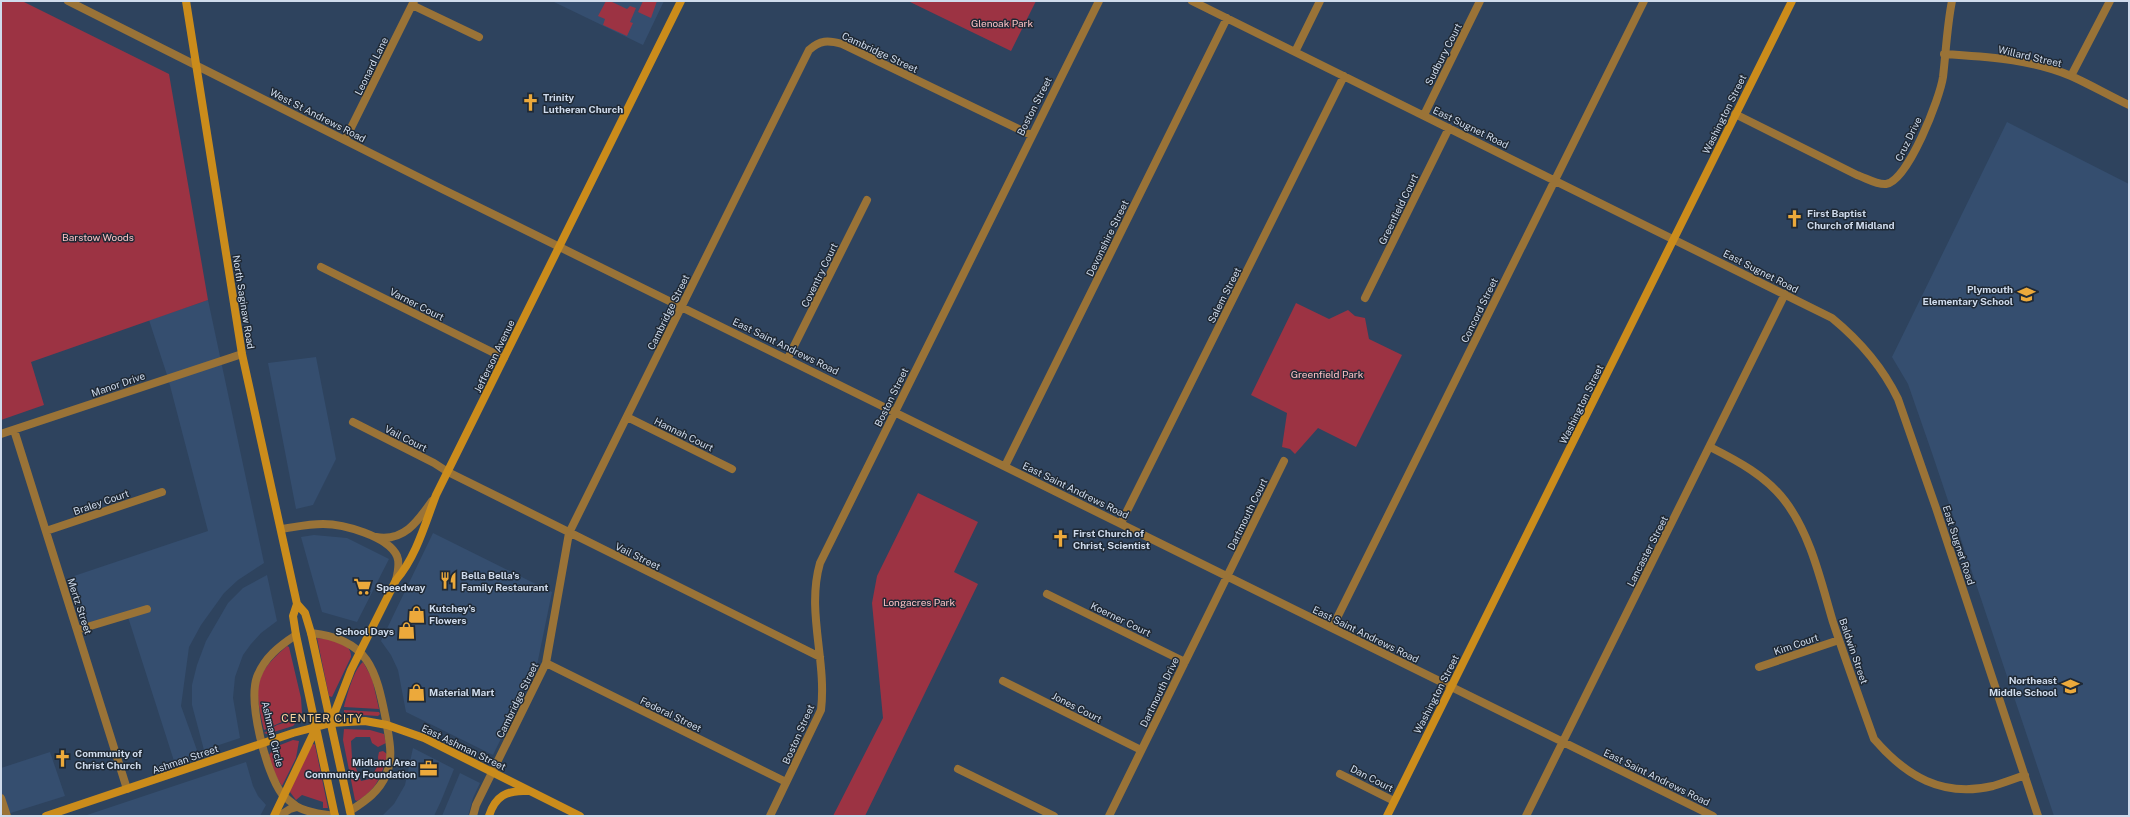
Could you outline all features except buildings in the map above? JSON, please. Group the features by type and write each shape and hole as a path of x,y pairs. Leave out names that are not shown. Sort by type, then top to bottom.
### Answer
{"street":[{"name":"West St Andrews Road","path":"68,1 559,246"},
{"name":"North Saginaw Road","path":"186,1 242,354 297,604 305,613 311,633 350,813"},
{"name":"Jefferson Avenue","path":"331,723 344,685 360,651 396,580 403,572 419,540 436,495 681,1"},
{"name":"Boston Street","path":"770,816 821,710 824,692 814,593 820,563 1098,1"},
{"name":"East Sugnet Road","path":"1192,1 1785,294 1838,323 1870,355 1890,383 1919,457 2038,816"},
{"path":"1295,52 1320,1"},
{"name":"Sudbury Court","path":"1424,115 1480,1"},
{"name":"Concord Street","path":"1332,628 1644,1"},
{"name":"Washington Street","path":"1387,816 1792,1"},
{"name":"Cruz Drive","path":"1735,114 1858,175 1878,183 1886,184 1903,173 1934,111 1943,77 1944,54 1952,1"},
{"path":"2071,76 2110,1"},
{"path":"413,3 479,37"},
{"name":"Leonard Lane","path":"346,140 413,3"},
{"name":"Devonshire Street","path":"1005,466 1227,18"},
{"name":"Cambridge Street","path":"473,816 476,805 546,663 569,533 809,50 817,43 830,40 842,44 1031,135"},
{"name":"Willard Street","path":"1944,54 2003,59 2049,69 2071,76 2129,105"},
{"name":"Salem Street","path":"1121,524 1344,76"},
{"name":"Greenfield Court","path":"1365,298 1449,128"},
{"name":"Coventry Court","path":"788,358 867,200"},
{"name":"East Saint Andrews Road","path":"559,246 1713,816"},
{"name":"Varner Court","path":"321,267 504,358"},
{"name":"Lancaster Street","path":"1526,816 1785,294"},
{"name":"Manor Drive","path":"1,434 242,354"},
{"name":"Hannah Court","path":"627,417 732,469"},
{"name":"Vail Court","path":"353,422 434,463 448,472"},
{"name":"Mertz Street","path":"14,430 127,789"},
{"name":"Baldwin Street","path":"1710,447 1756,473 1772,486 1786,502 1797,520 1806,540 1874,739 1892,760 1911,774 1932,783 1950,788 1969,789 1992,786 2025,775"},
{"name":"Dartmouth Court","path":"1228,576 1284,461"},
{"name":"Vail Street","path":"448,472 820,657"},
{"name":"Braley Court","path":"46,531 162,492"},
{"path":"368,535 388,538 401,535 417,522 436,495"},
{"path":"281,529 310,524 328,524 344,526 368,535 385,544 396,554 398,563 396,580"},
{"name":"Dartmouth Drive","path":"1109,816 1228,576"},
{"name":"Koerner Court","path":"1047,594 1185,662"},
{"name":"North Saginaw Road","path":"297,604 292,616 317,726 335,816"},
{"path":"77,630 147,608"},
{"path":"311,633 337,638 360,651 375,672 387,725 390,758 386,774 374,794 350,813"},
{"name":"Ashman Circle","path":"296,635 271,654 262,666 256,679 254,692 255,712 268,766 283,795 297,807 335,816"},
{"name":"Kim Court","path":"1759,667 1839,640"},
{"name":"Federal Street","path":"546,663 786,782"},
{"name":"Jones Court","path":"1003,681 1141,750"},
{"name":"East Ashman Street","path":"331,723 365,721 387,725 424,738 580,816"},
{"name":"Ashman Street","path":"46,816 262,743 331,723"},
{"path":"274,816 317,726"},
{"path":"958,769 1054,816"},
{"name":"Dan Court","path":"1340,774 1394,801"},
{"path":"489,816 496,800 504,794 513,791 530,791"},
{"path":"1,798 7,816"},
{"path":"279,816 290,808 297,807"}],"shaded area":[{"path":"552,1 664,1 643,45"},
{"name":"Plymouth Elementary School","path":"2007,122 2129,184 2129,816 2054,816 1908,384 1892,357"},
{"path":"208,300 264,563 238,580 224,593 201,625 189,647 181,706 198,753 174,761 128,617 89,630 74,576 208,531 168,378 149,320"},
{"path":"316,357 336,459 313,505 296,509 268,363"},
{"path":"433,533 552,592 537,665 493,755 406,712 398,670 391,655 381,641"},
{"path":"314,535 347,538 389,559 357,622 322,612 301,537"},
{"path":"267,575 277,621 261,633 251,644 243,655 235,677 233,698 240,738 204,750 192,705 192,685 197,665 206,641 228,603 243,588"},
{"path":"413,748 454,769 441,801 434,816 382,816 394,804 405,785"},
{"path":"50,752 65,796 1,816 1,768"},
{"path":"246,762 253,786 258,796 266,805 260,816 84,816"},
{"path":"460,773 480,783 473,798 468,816 442,816"}],"green space":[{"name":"Barstow Woods","path":"1,1 22,1 169,74 208,300 31,362 44,405 1,420"},
{"path":"606,1 610,1 627,9 630,6 636,8 630,22 633,23 627,36 603,25 605,19 598,16"},
{"path":"643,1 657,1 651,18 638,12"},
{"name":"Glenoak Park","path":"908,1 1036,1 1011,51"},
{"name":"Greenfield Park","path":"1296,303 1329,319 1348,310 1355,316 1365,318 1369,339 1402,355 1356,447 1318,428 1295,454 1290,449 1282,447 1287,413 1251,395"},
{"name":"Longacres Park","path":"918,493 978,522 954,572 978,584 865,816 833,816 883,718 872,603 877,576"},
{"path":"317,638 328,639 344,644 348,647 350,652 351,657 332,697 329,696"},
{"path":"287,646 289,647 301,698 302,713 264,730 259,703 259,683 262,674 268,665"},
{"path":"363,662 372,678 379,709 344,707 354,676"},
{"path":"344,710 379,712 380,714 378,716 346,714"},
{"path":"300,718 293,726 267,734 264,733 277,725"},
{"path":"344,729 370,730 384,734 386,743 378,747 372,743 370,737 356,737 351,741 352,758 361,781 374,778 374,772 379,764 379,752 383,751 387,754 378,781 364,797 357,801 355,800 343,740"},
{"path":"293,740 299,741 296,758 282,786 274,773 269,755 275,747"},
{"path":"314,744 328,808 323,808 323,802 302,795 296,800 290,792 290,786 311,745"}],"place":[{"name":"Trinity Lutheran Church","path":"530,103"},
{"name":"First Baptist Church of Midland","path":"1794,219"},
{"name":"Plymouth Elementary School","path":"2026,295"},
{"name":"First Church of Christ, Scientist","path":"1060,539"},
{"name":"Bella Bella's Family Restaurant","path":"448,581"},
{"name":"Speedway","path":"363,587"},
{"name":"Kutchey's Flowers","path":"416,614"},
{"name":"School Days","path":"407,631"},
{"name":"Northeast Middle School","path":"2070,686"},
{"name":"Material Mart","path":"416,692"},
{"name":"Community of Christ Church","path":"62,759"},
{"name":"Midland Area Community Foundation","path":"429,768"}],"district":[{"name":"CENTER CITY","path":"322,718"}]}
